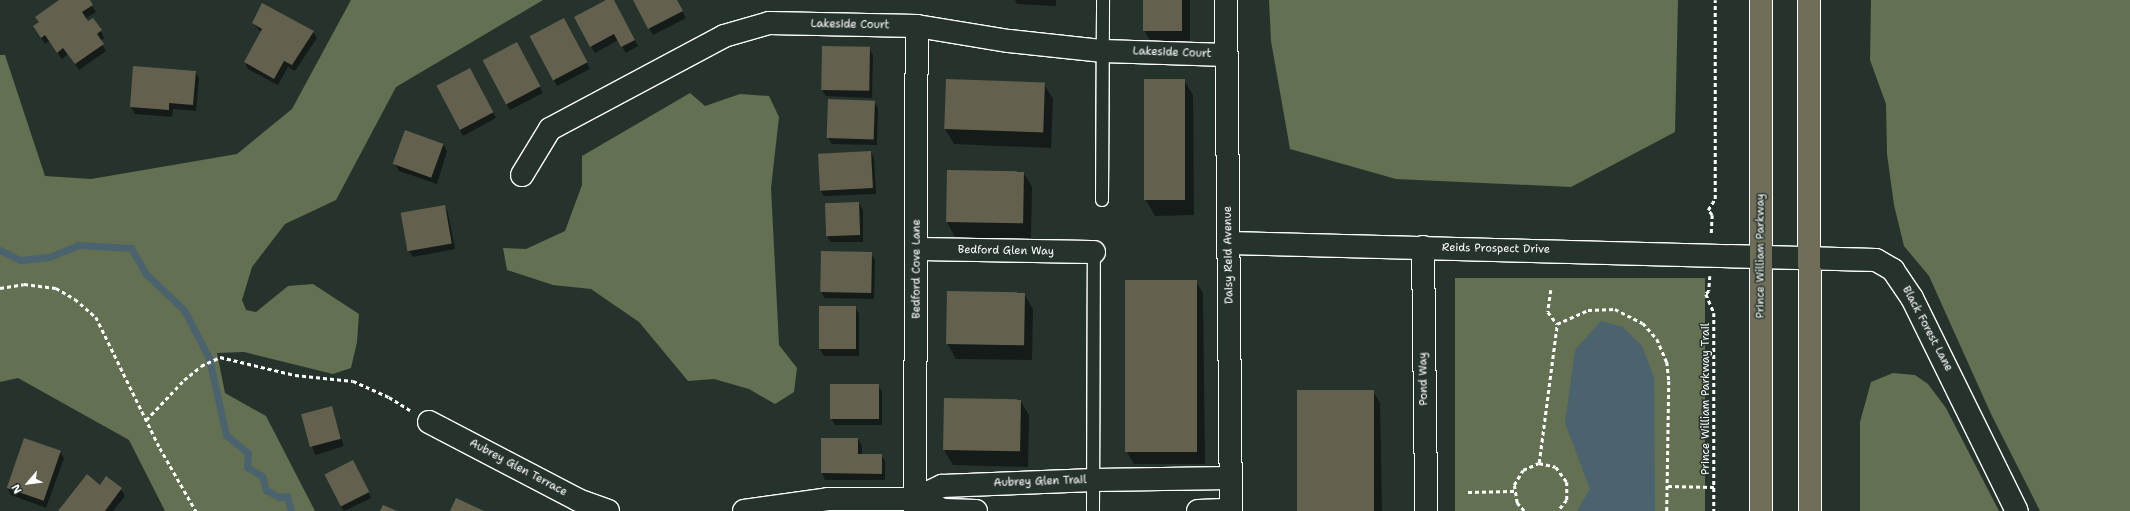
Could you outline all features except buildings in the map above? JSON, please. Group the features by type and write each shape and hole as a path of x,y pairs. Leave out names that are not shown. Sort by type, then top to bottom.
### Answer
{"highway":[{"name":"Prince William Parkway","path":"1761,0 1761,511"},
{"path":"1809,0 1810,511"}],"street":[{"name":"Daisy Reid Avenue","path":"1226,0 1226,178 1230,243 1231,511"},
{"name":"Lakeside Court","path":"522,175 550,129 724,36 769,23 917,26 1009,41 1103,51 1226,55"},
{"name":"Bedford Cove Lane","path":"915,505 918,249 917,26"},
{"name":"Reids Prospect Drive","path":"1230,243 1761,256"},
{"name":"Pond Way","path":"1423,247 1426,511"},
{"name":"Bedford Glen Way","path":"918,249 1094,252"},
{"name":"Black Forest Lane","path":"1761,256 1868,257 1884,263 1900,278 1925,322 2017,511"},
{"name":"Aubrey Glen Terrace","path":"430,422 578,500 608,511"},
{"name":"Aubrey Glen Trail","path":"915,505 942,486 1094,480 1231,478"},
{"path":"744,511 828,499 915,505 944,510 976,511"},
{"path":"1198,511 1231,511"}],"lane":[{"path":"1102,200 1103,0"},
{"path":"1093,511 1094,252"}],"path":[{"path":"1712,215 1708,210 1715,199 1715,0"},
{"path":"0,288 24,284 56,288 75,299 96,317 146,420 196,511"},
{"path":"1539,463 1557,324 1548,312 1551,290"},
{"name":"Prince William Parkway Trail","path":"1709,291 1706,294 1714,309 1714,511"},
{"path":"1557,324 1588,310 1615,309 1643,323 1657,338 1667,362 1669,381 1667,511"},
{"path":"146,420 201,366 220,357 295,375 353,381 389,397 430,422"},
{"path":"1524,511 1517,503 1514,491 1517,476 1523,470 1539,463 1556,467 1567,482 1567,500 1558,511"},
{"path":"1668,486 1714,486"},
{"path":"1468,492 1514,491"}],"green space":[{"path":"351,0 543,0 396,87 336,200 285,224 252,267 242,300 246,310 256,312 288,286 313,284 359,314 357,342 351,368 333,374 244,352 217,353 225,393 266,416 315,511 165,511 129,440 18,378 0,382 0,55 5,55 45,176 91,179 237,154 292,109"},
{"path":"1269,0 1678,0 1675,132 1571,187 1396,179 1290,149 1271,41"},
{"path":"1871,0 2130,0 2130,511 2040,511 1991,414 1929,276 1904,246 1894,205 1887,154 1886,104 1870,60"},
{"path":"690,93 705,106 740,94 769,96 779,117 771,188 779,345 797,368 794,392 775,404 749,389 714,379 688,381 639,322 591,289 553,285 507,270 503,248 526,249 565,231 582,185 582,156"},
{"path":"1455,278 1705,278 1705,511 1455,511"},
{"path":"1893,373 1915,375 1928,384 1946,408 1999,511 1860,511 1860,422 1871,382"}],"water":[{"path":"1601,321 1623,327 1642,346 1654,377 1655,511 1577,511 1590,489 1565,423 1575,350"}],"waterway":[{"path":"0,250 20,260 49,257 78,245 131,248 146,274 184,310 209,358 226,435 248,453 247,467 262,476 266,490 279,497 287,496 291,511"}]}
